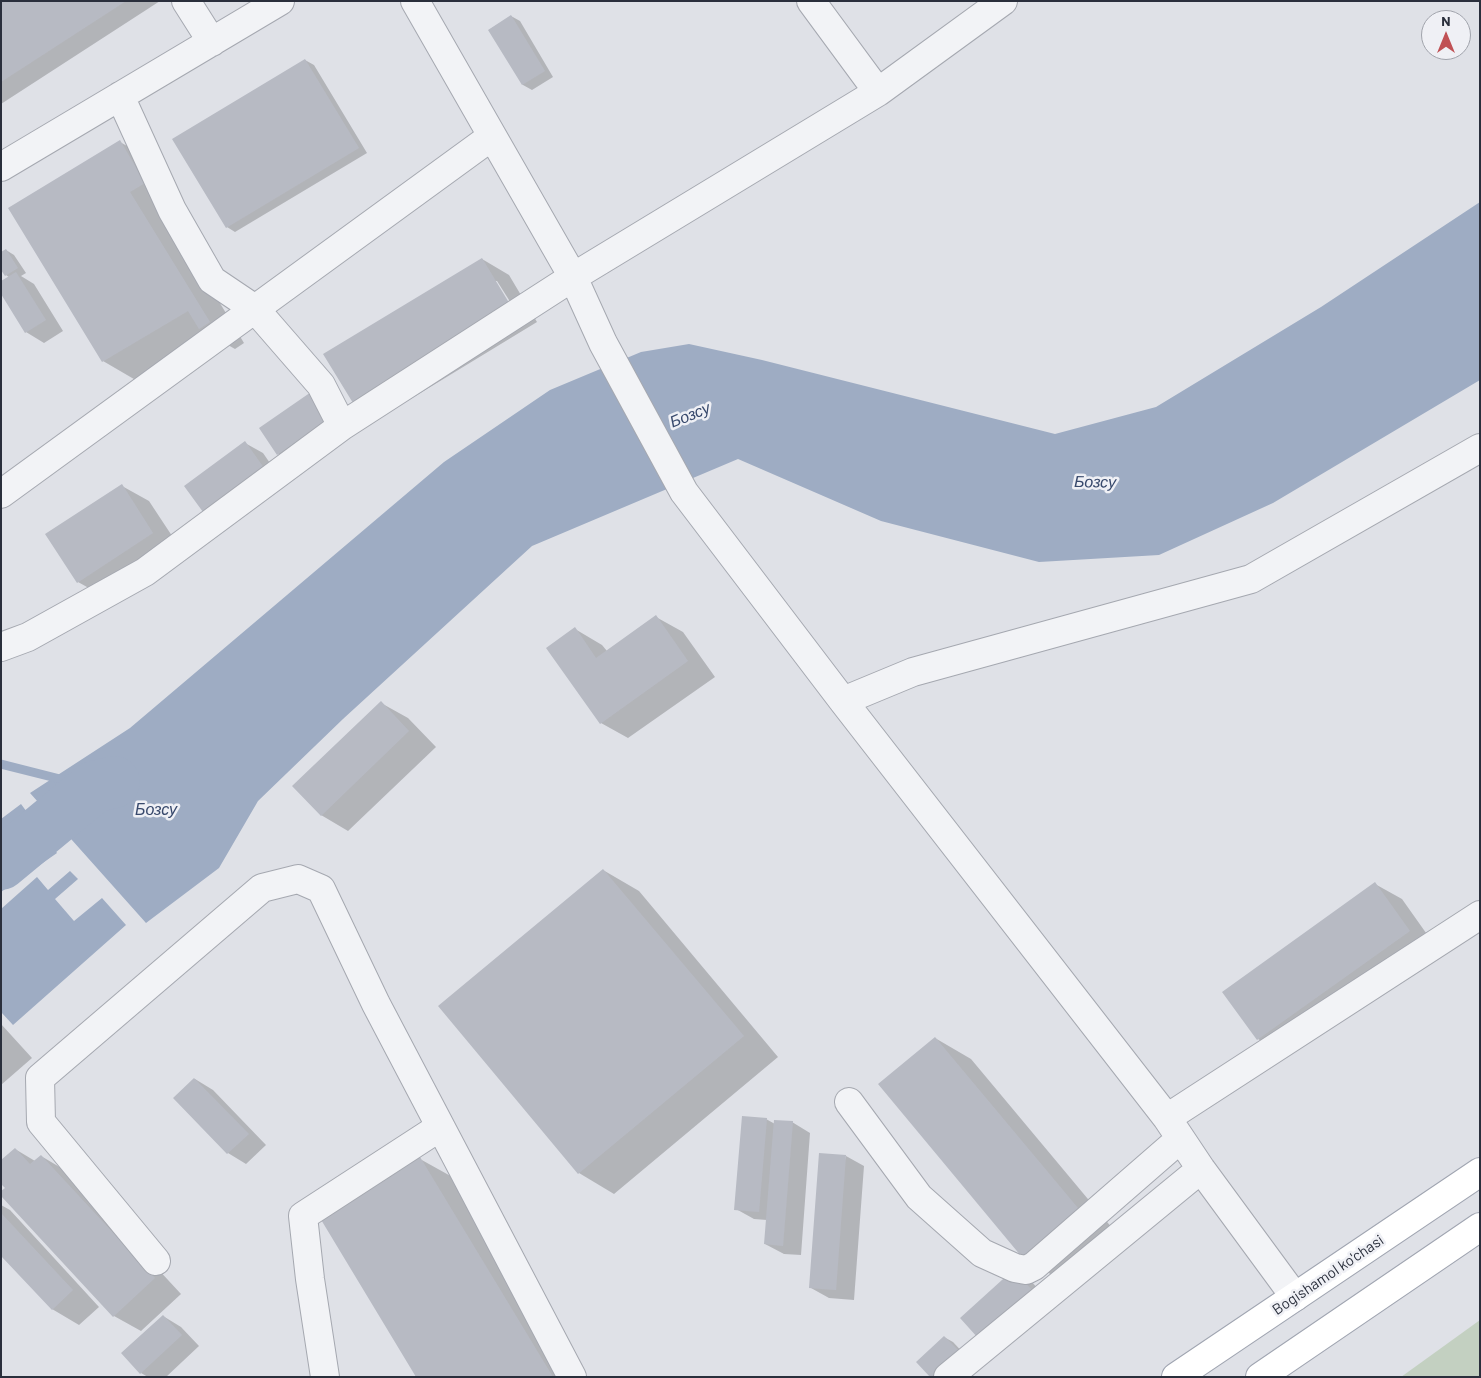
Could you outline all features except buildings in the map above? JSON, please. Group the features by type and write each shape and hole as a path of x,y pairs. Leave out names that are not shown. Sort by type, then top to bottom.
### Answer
{"main road":[{"name":"Bogishamol ko'chasi","path":"1176,1377 1480,1172"},
{"path":"1260,1377 1480,1227"}],"lane":[{"path":"186,1 212,42"},
{"path":"1,166 280,1"},
{"path":"415,1 491,137 573,277 603,343 684,492 1173,1128 1295,1297"},
{"path":"811,1 878,92"},
{"path":"1,647 28,637 145,572 342,426 573,277 878,92 1003,1"},
{"path":"120,96 172,210 212,280 255,309 321,385 342,426"},
{"path":"1,494 491,137"},
{"path":"843,701 913,672 1251,579 1480,448"},
{"path":"156,1261 41,1122 40,1078 262,888 298,879 321,889 376,1004 572,1377"},
{"path":"849,1102 919,1197 982,1253 1008,1266 1026,1270 1034,1266 1173,1128 1480,915"},
{"path":"325,1377 310,1279 303,1216 440,1127"},
{"path":"948,1377 1201,1169"}],"green space":[{"path":"1480,1320 1480,1377 1401,1377"}],"water":[{"name":"Бозсу","path":"1480,202 1480,380 1273,503 1159,555 1039,562 881,521 738,459 532,546 343,719 258,801 219,868 146,923 30,793 130,728 444,462 550,390 641,352 689,344 762,360 1055,434 1156,407 1321,307"},
{"path":"21,804 57,853 1,892 1,819"},
{"path":"70,871 78,879 55,899 74,921 102,898 126,925 13,1025 1,1012 1,909 37,877 48,890"}],"waterway":[{"path":"1,764 64,780"},
{"name":"Бозсу","path":"1,864 94,787 114,782"}]}
